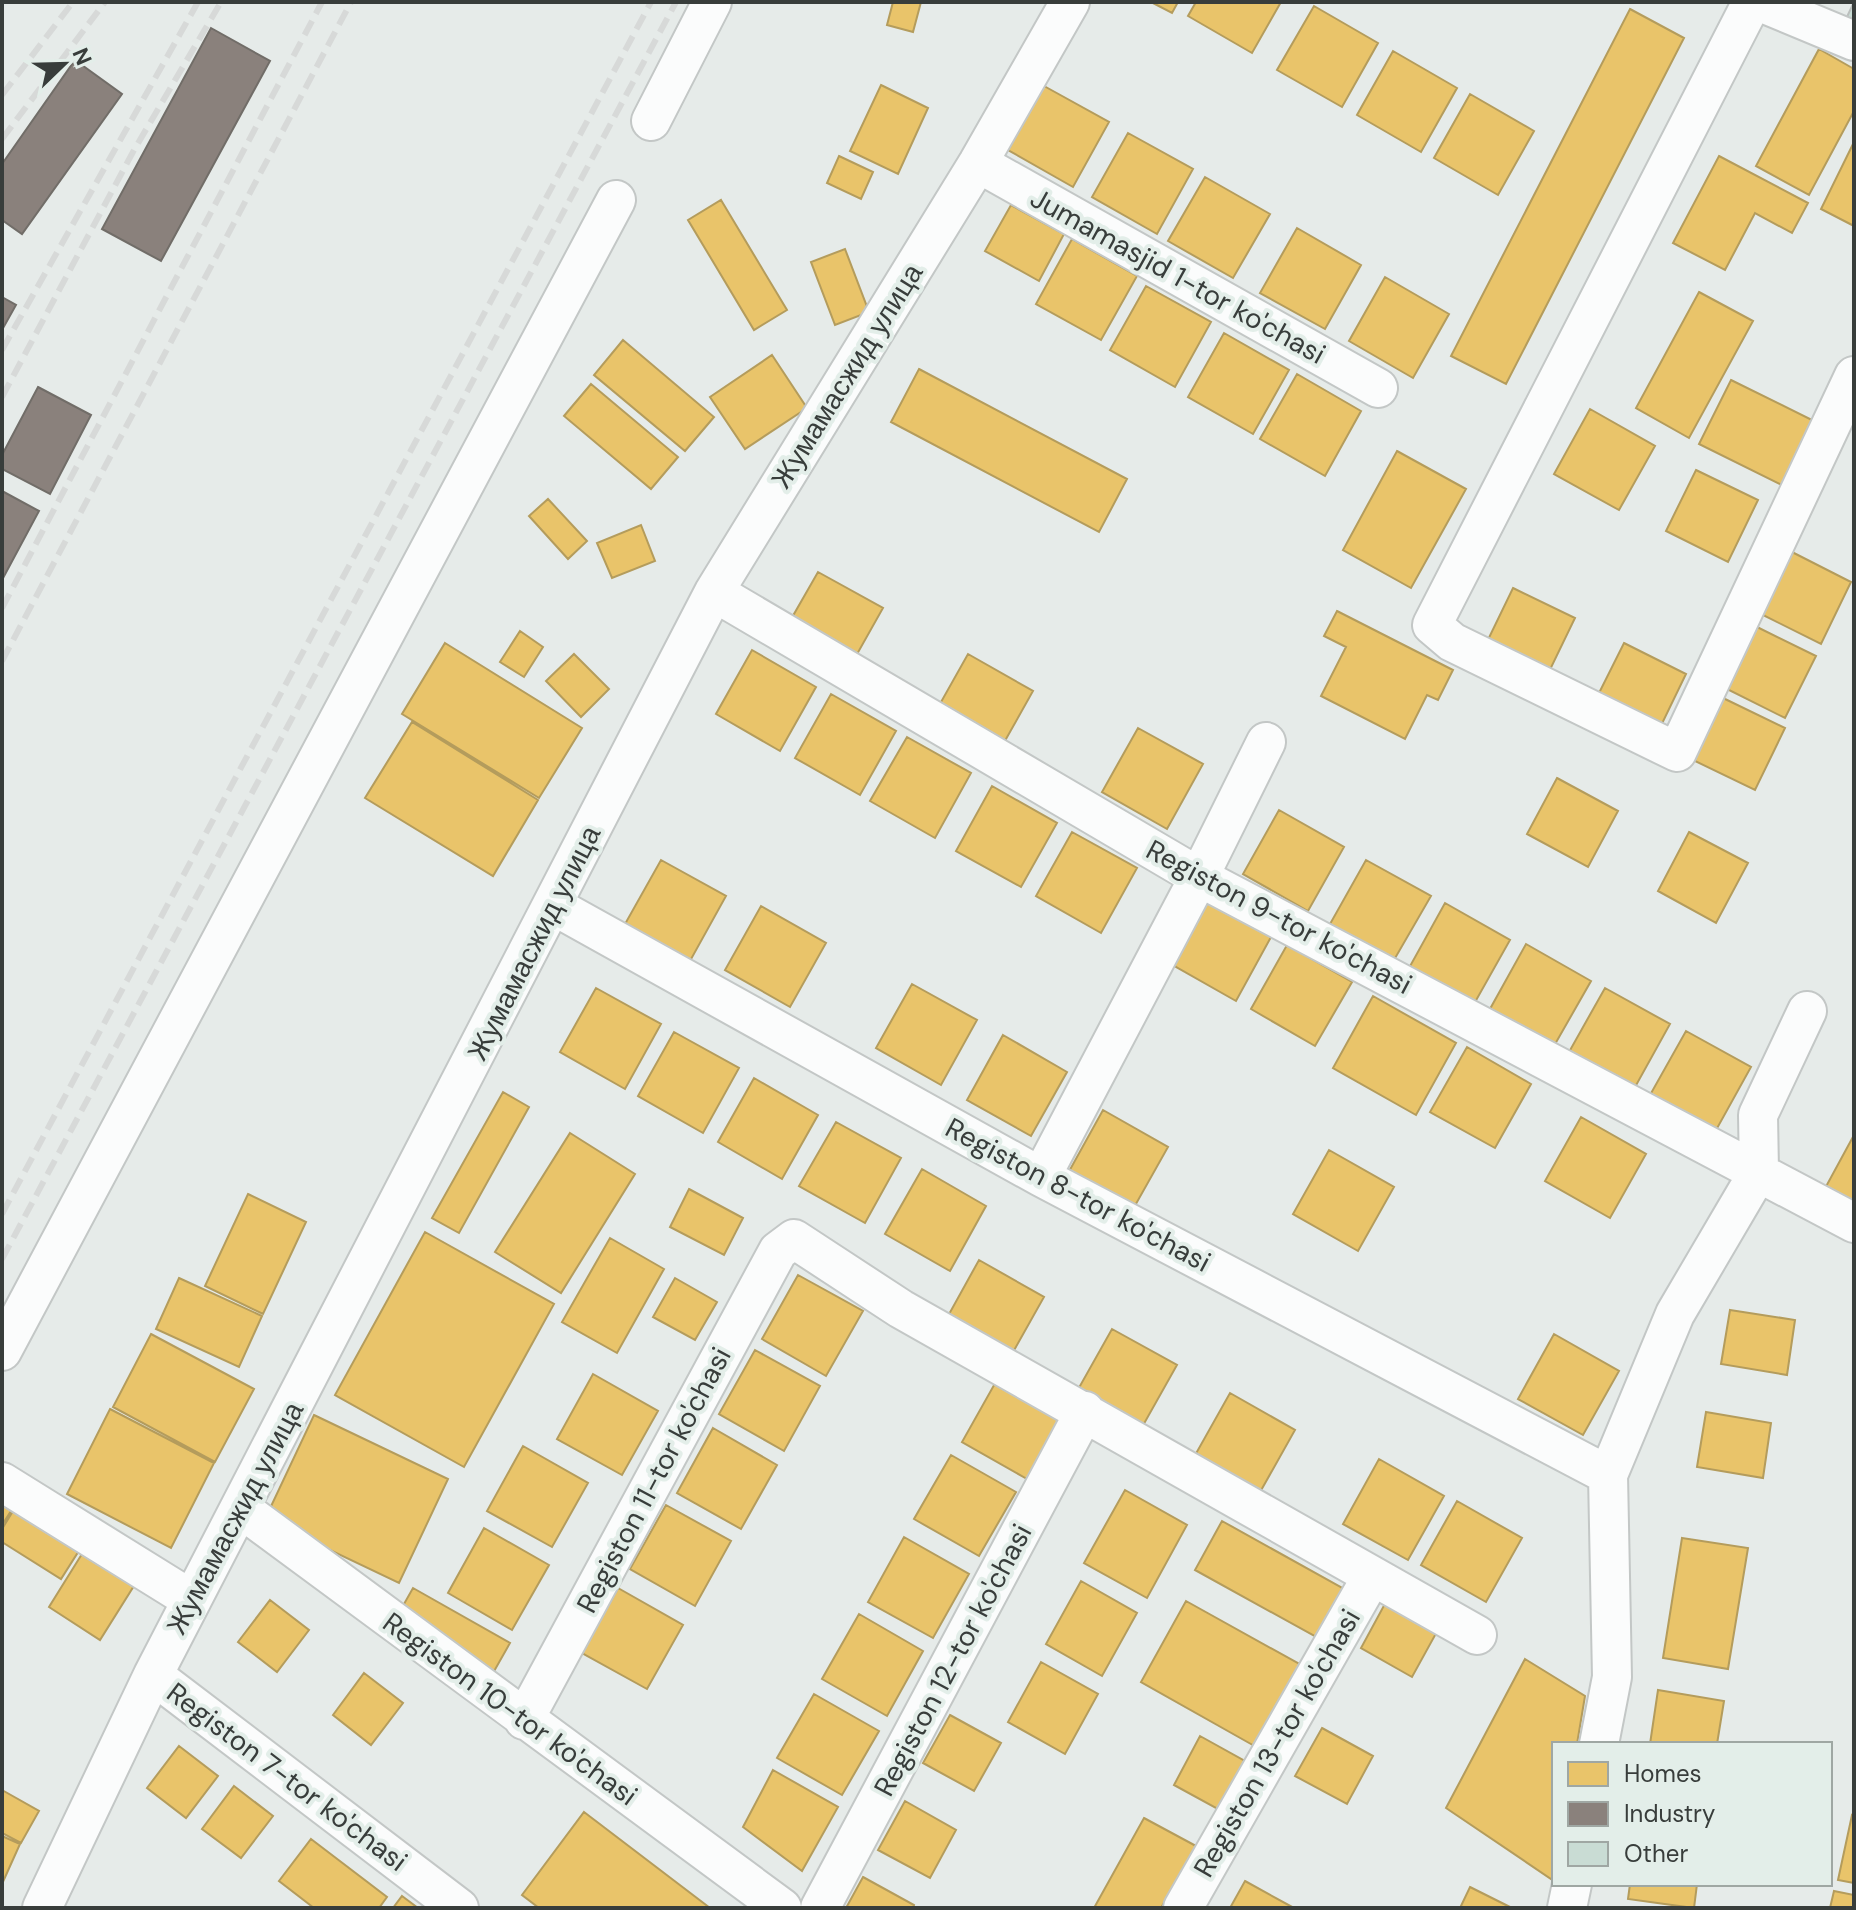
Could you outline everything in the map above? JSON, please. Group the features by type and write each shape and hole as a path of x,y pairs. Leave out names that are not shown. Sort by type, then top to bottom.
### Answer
{"street":[{"path":"651,121 712,2"},
{"name":"Жумамасжид улица","path":"42,1908 153,1675 714,592 978,163 1070,2"},
{"path":"1752,2 1432,625 1452,642 1677,752 1854,376"},
{"path":"1760,2 1854,41"},
{"name":"Jumamasjid 1-tor ko'chasi","path":"978,163 1378,388"},
{"path":"2,1351 616,200"},
{"name":"Registon 9-tor ko'chasi","path":"714,592 1199,877 1854,1223"},
{"path":"1041,1177 1199,877 1266,742"},
{"name":"Registon 8-tor ko'chasi","path":"554,906 1041,1177 1608,1475"},
{"path":"1599,1742 1612,1677 1608,1475 1675,1314 1759,1171 1758,1115 1807,1011"},
{"name":"Registon 11-tor ko'chasi","path":"524,1720 778,1251 786,1242 794,1239 901,1309 1085,1411"},
{"path":"1085,1411 1371,1578 1477,1635"},
{"name":"Registon 12-tor ko'chasi","path":"820,1908 1085,1411"},
{"path":"2,1482 192,1600"},
{"name":"Registon 10-tor ko'chasi","path":"240,1508 782,1908"},
{"name":"Registon 13-tor ko'chasi","path":"1183,1908 1371,1578"},
{"name":"Registon 7-tor ko'chasi","path":"153,1675 459,1908"},
{"path":"1567,1908 1572,1886"}],"building: Homes":[{"path":"893,2 921,2 913,32 887,25"},
{"path":"1151,2 1178,2 1172,13"},
{"path":"1196,2 1281,2 1252,53 1188,16"},
{"path":"1314,6 1378,43 1342,107 1277,70"},
{"path":"1630,9 1684,38 1506,384 1451,356"},
{"path":"1819,49 1854,69 1854,111 1809,195 1756,166"},
{"path":"1393,51 1457,88 1421,152 1357,115"},
{"path":"881,85 928,108 898,174 850,151"},
{"path":"1044,86 1109,122 1073,187 1008,150"},
{"path":"1470,94 1534,131 1498,195 1434,158"},
{"path":"1128,133 1193,169 1157,234 1092,197"},
{"path":"1854,142 1854,226 1821,209"},
{"path":"839,156 873,172 861,199 827,183"},
{"path":"1719,156 1808,203 1792,233 1755,213 1725,270 1673,243"},
{"path":"1205,177 1270,214 1233,278 1168,241"},
{"path":"721,200 787,310 754,330 688,220"},
{"path":"1011,205 1064,234 1039,281 985,251"},
{"path":"1297,228 1361,265 1325,329 1260,293"},
{"path":"1072,239 1137,276 1101,340 1036,304"},
{"path":"845,249 869,312 835,325 811,262"},
{"path":"1385,277 1449,314 1413,378 1349,341"},
{"path":"1146,286 1211,322 1175,387 1110,350"},
{"path":"1699,292 1753,321 1689,438 1636,408"},
{"path":"1224,333 1289,370 1253,434 1188,397"},
{"path":"623,340 714,417 685,451 594,375"},
{"path":"772,355 807,408 745,449 710,397"},
{"path":"919,369 1127,479 1099,532 891,422"},
{"path":"1297,374 1361,411 1325,476 1260,439"},
{"path":"1731,380 1820,424 1788,488 1699,444"},
{"path":"591,384 678,457 651,489 564,416"},
{"path":"1590,409 1655,446 1619,510 1554,474"},
{"path":"1397,451 1466,489 1411,588 1343,550"},
{"path":"1696,470 1758,500 1728,562 1666,531"},
{"path":"548,499 587,541 568,559 529,516"},
{"path":"641,525 655,561 612,578 597,543"},
{"path":"1790,551 1851,582 1821,644 1759,613"},
{"path":"818,572 883,608 847,672 782,635"},
{"path":"1513,588 1575,618 1545,680 1483,650"},
{"path":"1337,611 1453,670 1438,700 1427,695 1405,739 1321,696 1346,647 1324,636"},
{"path":"1753,625 1816,656 1785,718 1723,687"},
{"path":"520,631 543,647 524,677 500,662"},
{"path":"445,643 582,728 539,798 402,714"},
{"path":"1624,643 1686,674 1656,736 1593,705"},
{"path":"752,650 816,687 780,751 716,714"},
{"path":"574,654 609,689 581,717 546,681"},
{"path":"968,654 1033,691 997,755 932,718"},
{"path":"831,694 896,731 860,795 795,758"},
{"path":"1723,698 1785,728 1755,790 1693,760"},
{"path":"412,722 538,800 493,876 365,798"},
{"path":"1138,728 1203,764 1167,829 1102,792"},
{"path":"907,737 971,773 935,838 870,801"},
{"path":"1557,778 1618,811 1588,867 1527,834"},
{"path":"992,786 1057,823 1021,887 956,851"},
{"path":"1279,810 1344,847 1308,911 1243,874"},
{"path":"1072,832 1137,868 1101,933 1036,896"},
{"path":"1689,832 1748,863 1716,923 1658,891"},
{"path":"661,860 726,896 690,961 625,924"},
{"path":"1366,860 1431,896 1394,960 1330,924"},
{"path":"1207,900 1271,937 1236,1001 1171,964"},
{"path":"1445,903 1510,940 1474,1004 1409,968"},
{"path":"761,906 826,943 790,1007 725,970"},
{"path":"1526,944 1591,981 1554,1046 1490,1009"},
{"path":"1287,945 1352,982 1315,1046 1251,1009"},
{"path":"912,984 977,1020 941,1085 876,1048"},
{"path":"596,988 661,1024 625,1089 560,1052"},
{"path":"1605,988 1670,1024 1634,1089 1569,1052"},
{"path":"1373,996 1456,1043 1416,1115 1333,1068"},
{"path":"1686,1031 1751,1067 1715,1132 1650,1095"},
{"path":"674,1032 739,1068 703,1133 638,1096"},
{"path":"1003,1035 1067,1072 1031,1136 967,1100"},
{"path":"1467,1047 1531,1084 1495,1148 1430,1112"},
{"path":"754,1078 818,1115 782,1179 718,1142"},
{"path":"503,1092 529,1107 459,1233 432,1218"},
{"path":"1103,1110 1168,1147 1132,1211 1067,1175"},
{"path":"1581,1117 1646,1154 1610,1218 1545,1181"},
{"path":"836,1122 901,1158 865,1223 799,1186"},
{"path":"570,1133 635,1174 561,1293 495,1252"},
{"path":"1854,1135 1854,1209 1823,1192"},
{"path":"1329,1150 1394,1187 1358,1251 1293,1214"},
{"path":"922,1169 986,1206 950,1271 885,1234"},
{"path":"689,1189 743,1218 724,1255 670,1227"},
{"path":"248,1194 306,1222 263,1314 205,1286"},
{"path":"425,1232 554,1304 464,1467 335,1395"},
{"path":"610,1238 664,1269 617,1353 562,1322"},
{"path":"979,1260 1044,1297 1008,1361 943,1325"},
{"path":"798,1275 863,1311 826,1376 762,1339"},
{"path":"179,1278 262,1316 239,1367 156,1329"},
{"path":"675,1278 717,1302 695,1340 653,1317"},
{"path":"1730,1310 1795,1320 1787,1375 1721,1364"},
{"path":"1112,1329 1177,1365 1141,1429 1076,1393"},
{"path":"151,1334 254,1389 215,1462 113,1407"},
{"path":"1554,1334 1619,1371 1583,1435 1518,1399"},
{"path":"755,1350 820,1386 784,1451 719,1414"},
{"path":"593,1374 658,1411 622,1475 557,1439"},
{"path":"998,1378 1063,1415 1027,1479 962,1442"},
{"path":"1230,1393 1295,1430 1259,1494 1194,1457"},
{"path":"110,1409 214,1463 171,1548 67,1494"},
{"path":"1706,1412 1771,1423 1763,1478 1697,1467"},
{"path":"314,1415 448,1479 399,1583 265,1519"},
{"path":"713,1428 777,1465 741,1529 677,1493"},
{"path":"523,1446 588,1483 552,1547 487,1511"},
{"path":"951,1455 1016,1492 979,1556 914,1519"},
{"path":"1379,1459 1444,1496 1408,1560 1343,1524"},
{"path":"2,1486 20,1497 2,1525"},
{"path":"1125,1490 1187,1525 1147,1598 1084,1563"},
{"path":"21,1498 87,1538 61,1579 2,1542 2,1529"},
{"path":"1457,1501 1522,1538 1486,1602 1421,1565"},
{"path":"666,1505 731,1541 695,1606 630,1569"},
{"path":"1222,1521 1344,1589 1318,1638 1195,1570"},
{"path":"484,1528 549,1565 512,1630 448,1593"},
{"path":"904,1537 969,1574 933,1638 868,1602"},
{"path":"1682,1538 1748,1548 1728,1669 1663,1658"},
{"path":"90,1541 142,1573 100,1640 49,1607"},
{"path":"1081,1581 1137,1613 1102,1676 1046,1644"},
{"path":"413,1588 510,1643 484,1689 387,1634"},
{"path":"618,1588 683,1625 647,1689 582,1653"},
{"path":"270,1600 309,1630 277,1672 238,1642"},
{"path":"1387,1600 1439,1628 1412,1677 1361,1648"},
{"path":"1186,1601 1303,1666 1258,1748 1141,1682"},
{"path":"859,1614 923,1651 887,1716 822,1679"},
{"path":"1525,1659 1585,1696 1577,1742 1552,1742 1552,1880 1446,1808"},
{"path":"1041,1662 1098,1694 1065,1754 1008,1722"},
{"path":"364,1673 403,1703 371,1745 333,1715"},
{"path":"1658,1690 1724,1701 1717,1742 1650,1742"},
{"path":"814,1694 879,1731 842,1795 777,1758"},
{"path":"950,1715 1001,1743 974,1791 923,1763"},
{"path":"1322,1728 1373,1756 1347,1804 1295,1776"},
{"path":"1200,1736 1252,1765 1225,1813 1174,1785"},
{"path":"179,1746 218,1776 186,1818 147,1788"},
{"path":"773,1770 838,1807 802,1871 743,1827"},
{"path":"234,1786 273,1816 241,1858 202,1829"},
{"path":"2,1790 39,1811 21,1843 2,1833"},
{"path":"905,1801 956,1830 930,1878 878,1850"},
{"path":"584,1812 710,1908 539,1908 522,1895"},
{"path":"1854,1816 1854,1883 1838,1880"},
{"path":"1144,1818 1196,1846 1161,1908 1094,1908"},
{"path":"2,1836 20,1844 2,1884"},
{"path":"311,1839 387,1897 379,1908 314,1908 279,1881"},
{"path":"863,1877 914,1905 913,1908 846,1908"},
{"path":"1245,1881 1294,1908 1230,1908"},
{"path":"1630,1886 1697,1886 1694,1908 1628,1899"},
{"path":"1470,1887 1512,1908 1460,1908"},
{"path":"1834,1891 1854,1895 1854,1908 1830,1908"},
{"path":"402,1896 418,1908 393,1908"}],"building: Industry":[{"path":"211,28 270,61 161,261 102,229"},
{"path":"75,60 122,94 22,234 2,220 2,164"},
{"path":"2,297 16,305 2,330"},
{"path":"38,387 91,415 50,494 2,469 2,455"},
{"path":"2,491 39,511 2,580"}],"building: Other":[{"path":"1854,2 1854,25 1845,21"}],"railway":[{"path":"2,95 73,2"},
{"path":"2,139 105,2"},
{"path":"2,350 198,2"},
{"path":"2,397 134,150 221,2"},
{"path":"2,608 322,2"},
{"path":"2,661 351,2"},
{"path":"2,1214 651,2"},
{"path":"2,1259 676,2"}]}
